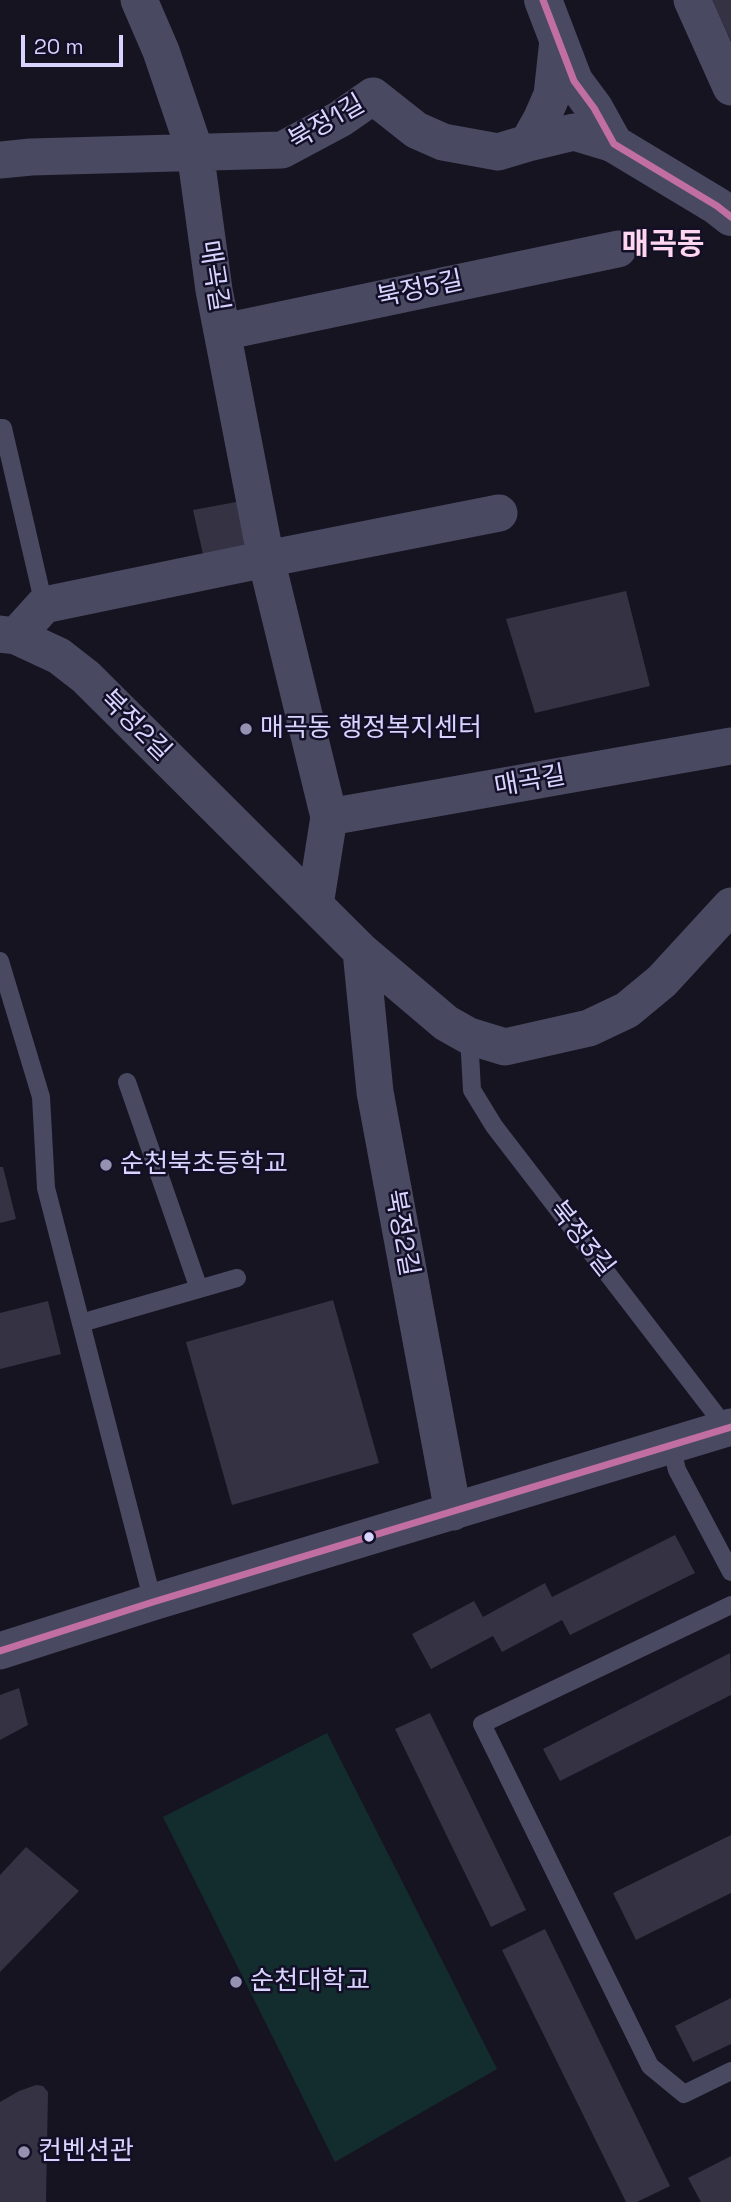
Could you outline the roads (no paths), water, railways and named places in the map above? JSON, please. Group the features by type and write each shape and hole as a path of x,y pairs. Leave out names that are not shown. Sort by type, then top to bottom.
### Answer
{"street":[{"name":"매곡길","path":"139,0 161,51 195,151 214,290 265,559 329,817 316,905"},
{"path":"543,0 574,81 594,108 614,144"},
{"path":"692,0 731,87"},
{"path":"528,143 552,94 558,40"},
{"name":"북정1길","path":"0,160 282,150 340,120 373,96 416,130 443,142 498,152 528,143"},
{"path":"528,143 574,132 614,144 731,217"},
{"name":"북정5길","path":"223,332 618,249"},
{"path":"44,605 499,513"},
{"name":"북정2길","path":"44,605 8,635 59,656 86,677 361,951 446,1023 470,1036 505,1047 589,1028 627,1010 662,981 731,906"},
{"name":"매곡길","path":"329,817 731,746"},
{"name":"북정2길","path":"361,951 375,1092 453,1512"},
{"name":"북정3길","path":"0,1651 153,1602 729,1428"}],"lane":[{"path":"0,428 3,428 44,605"},
{"path":"0,961 41,1097 46,1188 153,1602"},
{"name":"북정3길","path":"470,1036 471,1090 494,1126 729,1428"},
{"path":"127,1082 199,1289"},
{"path":"81,1323 237,1278"},
{"path":"671,1447 677,1470 731,1572"},
{"path":"731,1605 482,1724 650,2066 684,2094 731,2071"}],"place":[{"name":"매곡동 행정복지센터","path":"246,729"},
{"name":"순천북초등학교","path":"106,1165"},
{"name":"순천대학교","path":"236,1982"},
{"name":"컨벤션관","path":"24,2152"}],"district":[{"name":"매곡동","path":"663,246"}]}
